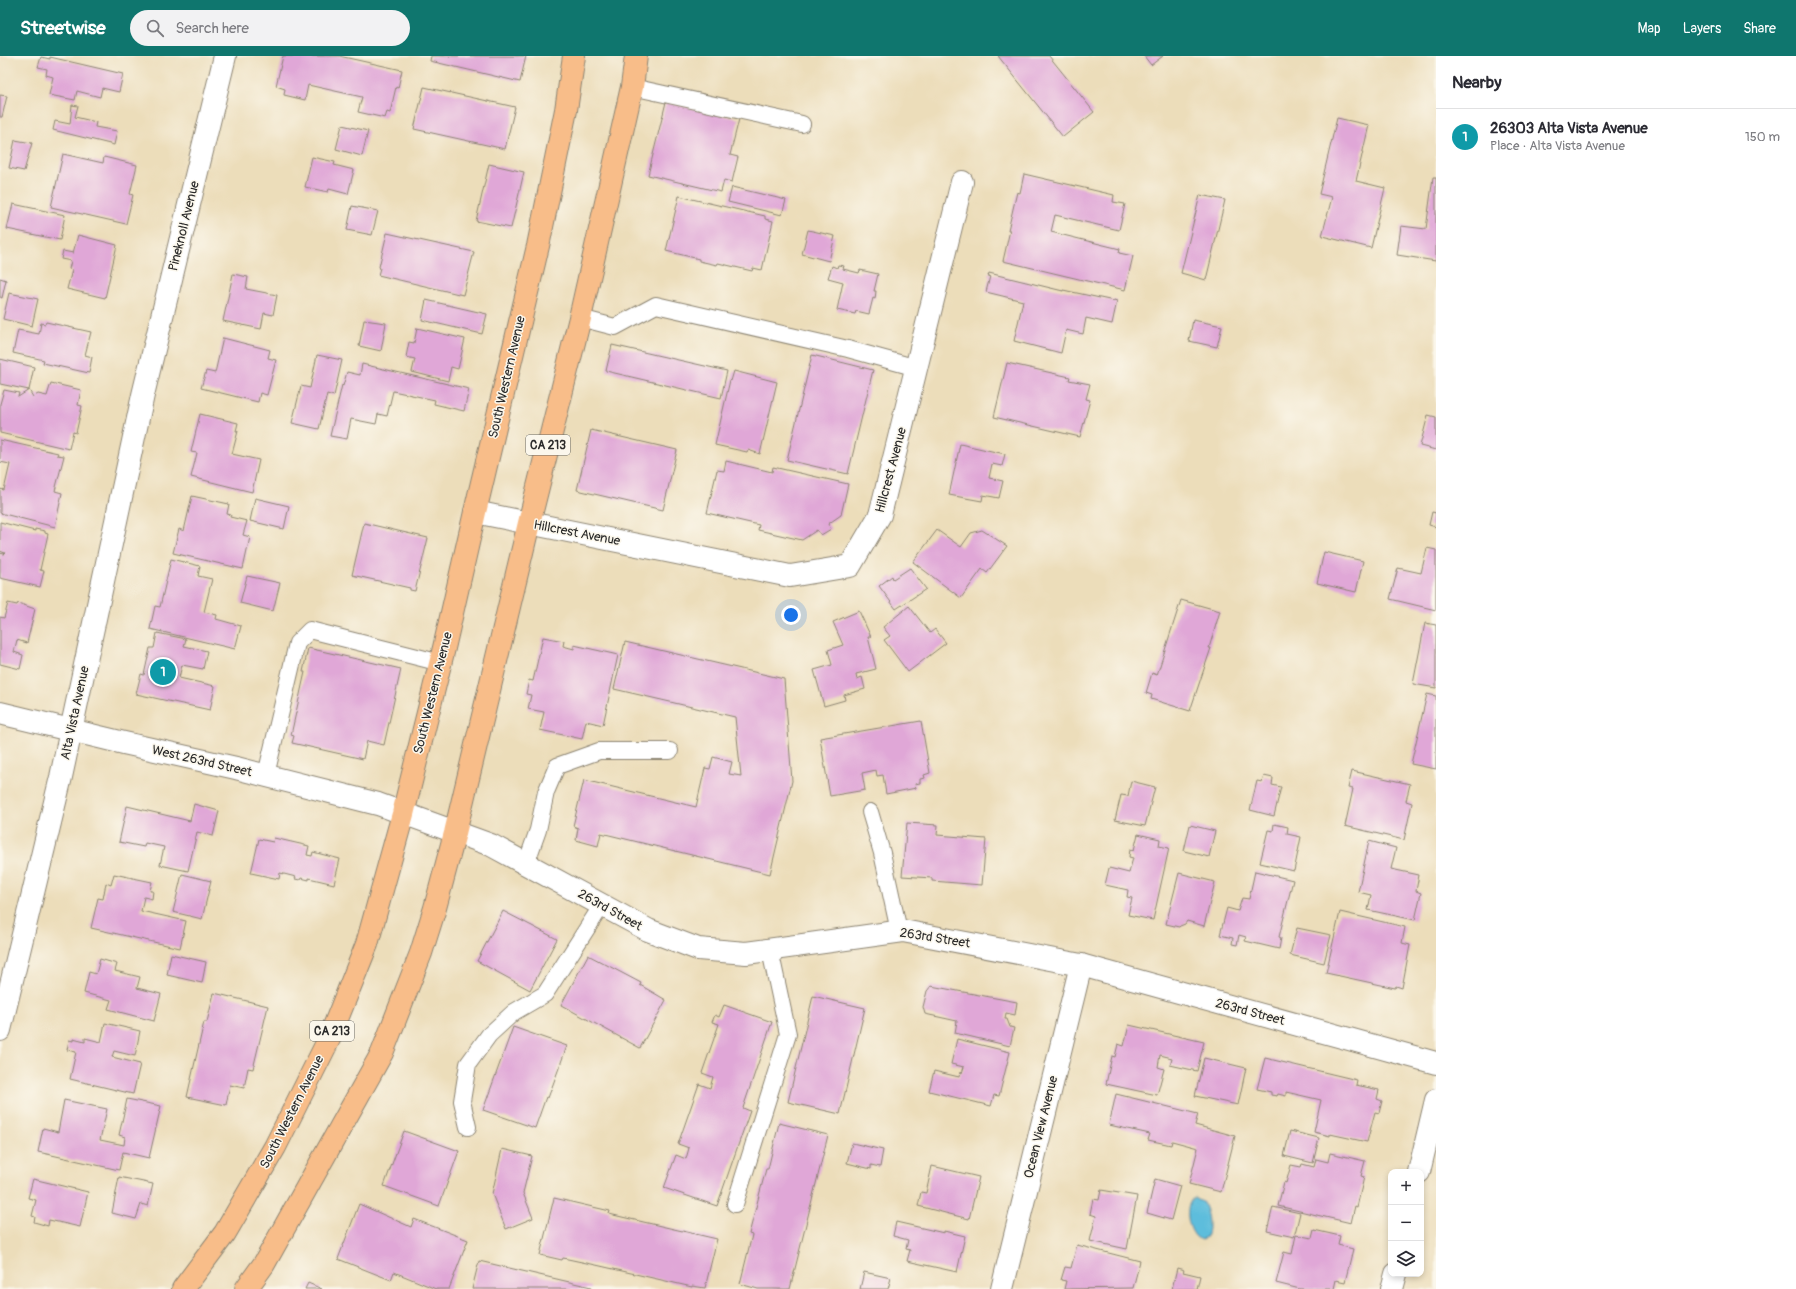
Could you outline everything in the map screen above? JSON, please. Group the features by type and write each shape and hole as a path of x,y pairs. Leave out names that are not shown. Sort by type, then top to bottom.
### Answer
{"main road":[{"name":"South Western Avenue","path":"183,1289 229,1226 275,1147 329,1039 367,944 403,814 440,663 538,246 566,110 574,56"},
{"name":"CA 213","path":"246,1289 264,1264 382,1053 421,953 435,908 455,833 529,523 580,318 632,87 636,56"}],"street":[{"name":"Pineknoll Avenue","path":"142,395 225,56"},
{"name":"Hillcrest Avenue","path":"475,512 790,576 850,566 880,515 962,182"},
{"name":"Alta Vista Avenue","path":"0,1030 72,729 142,395"},
{"name":"West 263rd Street","path":"0,713 266,775 378,804 403,814"},
{"name":"263rd Street","path":"403,814 491,845 648,930 698,949 746,953 899,931 1081,965 1436,1063"},
{"name":"Ocean View Avenue","path":"1002,1289 1081,965"},
{"path":"1420,1169 1436,1100"},
{"path":"1392,1289 1395,1277"}],"lane":[{"path":"632,87 802,124"},
{"path":"580,318 615,328 656,305 848,349 916,368"},
{"path":"266,775 297,643 310,630 440,663"},
{"path":"526,864 538,830 546,792 557,766 599,751 670,751"},
{"path":"870,812 882,853 899,931"},
{"path":"468,1127 462,1101 468,1064 489,1035 514,1012 545,994 602,905"},
{"path":"735,1204 788,1034 770,950"}],"water":[{"path":"1195,1197 1202,1201 1208,1219 1206,1238 1201,1240 1193,1233 1188,1220 1189,1206"}],"building":[{"path":"283,56 339,56 402,70 398,88 396,87 390,113 387,112 385,118 358,112 362,97 308,85 305,100 284,95 285,89 276,86"},
{"path":"431,56 526,56 520,82 430,61"},
{"path":"998,56 1049,56 1094,112 1063,137"},
{"path":"1144,56 1163,56 1151,65"},
{"path":"41,57 50,59 50,57 123,74 119,92 102,88 100,97 77,91 75,100 49,95 53,77 46,75 47,69 38,67"},
{"path":"424,87 515,107 505,149 414,129"},
{"path":"0,95 7,96 2,117 0,117"},
{"path":"666,102 739,119 730,155 738,157 732,182 724,180 721,192 648,175"},
{"path":"72,105 78,106 75,117 96,122 95,127 117,131 114,145 53,130 55,121 70,124"},
{"path":"1337,118 1369,125 1356,181 1385,188 1371,248 1322,236 1332,197 1319,194"},
{"path":"342,125 368,131 362,156 336,149"},
{"path":"15,140 32,143 24,171 9,168"},
{"path":"63,154 103,163 104,157 137,165 130,194 133,195 126,224 51,207"},
{"path":"312,157 335,162 334,165 354,170 348,194 329,189 328,192 305,187"},
{"path":"489,164 524,172 511,228 476,221"},
{"path":"1024,174 1114,195 1113,202 1125,204 1119,230 1055,215 1051,232 1120,249 1119,253 1133,256 1125,290 1003,261 1010,230 1008,230 1017,192 1020,193"},
{"path":"1433,177 1436,177 1436,261 1397,255 1401,226 1426,229"},
{"path":"732,187 786,200 782,215 728,202"},
{"path":"1200,195 1225,200 1206,280 1181,273"},
{"path":"679,196 765,216 765,219 773,221 762,270 753,268 752,271 718,263 717,265 666,251"},
{"path":"13,204 65,215 60,240 7,229"},
{"path":"352,206 378,211 372,235 347,230"},
{"path":"808,230 835,236 829,261 802,254"},
{"path":"387,233 474,252 463,295 378,275"},
{"path":"78,235 117,245 105,298 67,289 72,270 69,269 71,261 61,259 63,251 73,253"},
{"path":"838,265 844,266 843,269 859,273 860,270 878,274 874,291 876,291 875,299 873,298 869,314 856,311 855,314 837,310 843,282 828,278 832,266 837,268"},
{"path":"989,273 1063,291 1117,301 1112,324 1086,318 1083,334 1066,330 1061,353 1014,341 1023,301 986,292 990,276 988,276"},
{"path":"233,274 248,277 246,289 277,295 273,315 264,313 261,329 223,321"},
{"path":"0,278 6,280 2,298 0,297"},
{"path":"9,293 38,299 32,326 3,319"},
{"path":"426,300 487,314 482,334 422,320"},
{"path":"364,320 386,323 381,351 359,346"},
{"path":"1193,320 1222,326 1217,347 1189,341"},
{"path":"46,322 91,332 85,355 92,357 89,373 43,363 44,360 13,353 18,330 39,334 41,323 45,324"},
{"path":"417,328 465,339 458,369 451,367 448,381 412,372 415,359 406,357 409,342 414,343"},
{"path":"223,338 270,350 268,358 276,360 267,395 260,393 258,402 201,388 206,371 215,373"},
{"path":"612,345 727,371 721,398 606,371"},
{"path":"317,355 342,360 334,396 327,394 319,429 292,423 301,386 310,388"},
{"path":"812,355 873,370 848,474 787,460"},
{"path":"0,359 34,367 29,390 0,384"},
{"path":"1007,363 1070,377 1069,380 1090,384 1086,399 1090,400 1080,437 994,417"},
{"path":"362,364 469,389 464,411 434,404 435,400 393,391 387,416 378,414 376,424 351,419 347,439 330,436 342,385 343,386 347,372 360,375"},
{"path":"734,371 777,382 760,454 748,450 747,452 715,445 730,380 731,381"},
{"path":"51,383 81,390 78,405 82,406 76,433 73,432 69,449 0,433 0,404 4,390 19,393 18,397 29,390 33,397 38,394 47,396"},
{"path":"200,414 238,423 236,431 238,431 232,454 259,460 252,492 191,477 197,453 191,452"},
{"path":"1428,415 1436,417 1436,450 1420,446"},
{"path":"591,430 677,450 663,510 577,490"},
{"path":"0,440 58,453 57,455 64,456 55,491 62,493 55,527 0,513 0,489 4,490 10,464 0,462"},
{"path":"960,444 1005,454 1002,466 992,464 989,478 1003,481 999,498 983,495 982,501 949,495"},
{"path":"726,461 772,472 773,467 848,484 841,515 828,524 831,529 821,535 817,530 802,540 758,530 759,525 707,513 717,470 724,471"},
{"path":"192,496 229,504 227,514 231,515 230,517 247,521 243,535 250,537 243,569 173,553 179,529 184,531"},
{"path":"255,498 289,506 284,529 250,521"},
{"path":"1432,512 1436,513 1436,527 1429,525"},
{"path":"0,522 35,531 35,529 45,531 45,533 48,534 40,570 44,571 40,587 0,578 0,553 5,553 0,551"},
{"path":"364,523 428,538 415,591 410,590 410,588 352,575"},
{"path":"937,530 961,547 971,533 982,530 1007,546 987,573 982,569 961,598 913,562"},
{"path":"1427,548 1436,550 1436,610 1390,599 1398,568 1421,573"},
{"path":"1324,552 1363,561 1356,592 1317,583"},
{"path":"171,559 200,566 198,576 212,579 204,612 217,615 216,619 241,626 235,649 150,629 155,606 160,607"},
{"path":"910,568 926,589 896,609 879,586 892,576 893,579"},
{"path":"247,576 280,583 273,611 240,603"},
{"path":"1181,600 1220,611 1209,648 1211,648 1190,711 1151,699 1152,695 1146,693 1152,673 1157,675"},
{"path":"8,603 17,605 18,603 35,609 27,643 17,640 14,652 23,655 20,669 0,664 0,617 4,618"},
{"path":"909,606 930,633 935,629 946,643 908,672 884,640 890,636 883,627"},
{"path":"859,611 871,637 868,637 876,669 856,674 857,679 862,677 865,689 844,695 845,700 824,706 814,670 832,665 828,650 843,645 833,622"},
{"path":"1425,623 1436,625 1436,688 1413,684"},
{"path":"157,633 186,639 184,646 207,651 203,669 182,665 179,678 215,686 210,710 136,694 141,674 144,675 150,648 154,648"},
{"path":"543,637 564,641 563,646 574,649 574,645 618,655 603,725 586,721 582,739 540,730 544,712 528,709 531,695 526,694 529,680 533,681"},
{"path":"625,642 784,679 792,781 770,874 601,833 598,846 576,840 578,828 573,826 584,780 696,807 705,768 710,769 713,757 732,762 729,774 741,776 735,717 614,689"},
{"path":"308,648 401,669 384,745 367,741 363,759 292,743 294,736 291,735 305,672 303,672"},
{"path":"1427,694 1436,696 1436,769 1411,764"},
{"path":"921,721 930,773 924,775 925,778 920,779 920,783 915,784 916,788 886,794 883,775 877,776 876,770 862,773 865,790 830,796 820,738"},
{"path":"1352,771 1410,784 1406,801 1412,803 1404,840 1345,826 1353,789 1348,788"},
{"path":"1264,776 1273,778 1272,785 1281,787 1274,816 1250,810 1257,781 1262,782"},
{"path":"1131,781 1155,787 1145,826 1115,820 1121,795 1128,796"},
{"path":"194,804 219,811 213,836 197,832 188,871 160,865 164,847 145,843 144,847 119,842 127,806 190,821"},
{"path":"907,823 938,825 937,835 986,839 982,885 932,881 932,878 902,876"},
{"path":"1274,824 1288,827 1287,834 1301,837 1294,871 1260,863 1268,830 1273,831"},
{"path":"1190,825 1215,831 1209,857 1184,851"},
{"path":"1138,834 1160,839 1159,846 1169,848 1153,920 1128,915 1132,898 1127,897 1128,890 1105,885 1109,868 1129,873 1133,858 1129,857 1130,849 1134,850"},
{"path":"274,838 309,846 307,855 312,856 313,852 340,859 334,884 309,878 309,880 301,878 300,880 295,879 296,877 280,873 279,879 251,873 259,839 273,842"},
{"path":"1369,841 1396,848 1391,869 1419,875 1416,891 1421,893 1415,920 1368,910 1371,895 1358,892"},
{"path":"1255,871 1293,880 1279,937 1281,938 1279,949 1245,941 1246,937 1239,935 1237,945 1232,944 1233,938 1220,935 1227,908 1238,911 1242,898 1249,899"},
{"path":"1179,873 1215,882 1204,926 1187,921 1179,927 1166,924"},
{"path":"114,874 152,882 150,891 153,891 152,899 144,897 141,911 186,921 180,948 91,928 98,898 103,899 106,883 111,885"},
{"path":"182,874 211,881 202,919 173,912"},
{"path":"503,911 557,939 530,990 477,961"},
{"path":"1340,912 1405,927 1402,943 1410,945 1402,988 1396,986 1395,988 1326,973"},
{"path":"1297,928 1331,935 1324,963 1290,955"},
{"path":"171,954 206,962 202,983 167,975"},
{"path":"588,955 641,983 640,985 666,1000 640,1048 561,1005"},
{"path":"100,959 117,964 115,971 140,977 137,988 161,994 154,1021 108,1009 111,1000 84,993 89,972 96,974"},
{"path":"931,986 1017,1002 1015,1015 1006,1013 1005,1019 1007,1019 1010,1027 1014,1028 1010,1046 955,1033 957,1021 925,1014 923,1007 927,991"},
{"path":"214,993 268,1006 253,1069 248,1068 244,1088 230,1085 226,1105 187,1097 204,1022 207,1022"},
{"path":"813,996 865,1008 840,1114 788,1102"},
{"path":"724,1005 772,1022 743,1108 750,1111 717,1206 664,1188 676,1155 686,1159 689,1148 678,1144 699,1084 710,1088 713,1077 702,1073 719,1024 712,1022 715,1015 719,1017"},
{"path":"105,1023 140,1031 135,1056 114,1051 112,1057 140,1064 133,1094 70,1079 76,1052 67,1050 69,1040 73,1041 73,1039 85,1042 85,1038 101,1042"},
{"path":"1129,1025 1204,1042 1197,1071 1170,1065 1172,1058 1160,1055 1158,1067 1164,1069 1157,1095 1106,1084 1112,1056 1115,1057 1118,1044 1124,1046"},
{"path":"513,1027 567,1046 548,1098 546,1097 535,1128 483,1110"},
{"path":"957,1039 1010,1052 999,1096 994,1095 991,1106 929,1091 934,1071 959,1077 960,1072 962,1073 964,1067 951,1064"},
{"path":"1204,1058 1246,1068 1238,1105 1195,1096"},
{"path":"1265,1058 1357,1080 1356,1085 1379,1090 1377,1099 1382,1101 1379,1113 1375,1112 1367,1142 1314,1132 1321,1100 1286,1092 1286,1096 1278,1094 1277,1096 1271,1095 1271,1092 1257,1089"},
{"path":"1116,1094 1198,1114 1195,1125 1235,1136 1221,1192 1189,1184 1198,1148 1172,1141 1171,1145 1148,1140 1150,1134 1109,1125"},
{"path":"127,1099 161,1106 149,1158 123,1152 119,1170 38,1152 43,1128 58,1132 64,1100 107,1109 100,1140 124,1145 125,1137 119,1135"},
{"path":"779,1123 828,1135 790,1289 758,1289 740,1284 752,1235 749,1234 766,1169 768,1169"},
{"path":"404,1131 459,1151 439,1206 384,1186"},
{"path":"1290,1131 1319,1138 1313,1163 1284,1156"},
{"path":"852,1143 883,1150 880,1167 871,1165 871,1169 847,1163"},
{"path":"502,1149 532,1156 523,1193 533,1218 506,1229 492,1194"},
{"path":"1330,1153 1365,1161 1361,1176 1364,1177 1357,1207 1355,1206 1351,1223 1278,1206 1284,1182 1286,1183 1291,1165 1301,1167 1302,1164 1314,1167 1316,1159 1328,1162"},
{"path":"932,1166 979,1177 969,1219 918,1206 921,1192 926,1193"},
{"path":"119,1177 153,1184 148,1206 141,1204 136,1219 112,1213"},
{"path":"33,1179 88,1192 80,1227 49,1220 48,1226 34,1222 35,1217 32,1216 36,1200 28,1198"},
{"path":"1155,1179 1180,1186 1171,1220 1147,1213"},
{"path":"1101,1190 1137,1196 1127,1249 1090,1241 1096,1216 1090,1214 1093,1199 1099,1200"},
{"path":"554,1198 610,1211 609,1214 717,1239 705,1288 692,1287 563,1258 562,1260 540,1255"},
{"path":"359,1204 411,1227 414,1219 468,1240 449,1289 436,1289 394,1272 391,1280 338,1259"},
{"path":"1273,1207 1300,1213 1294,1237 1267,1231"},
{"path":"896,1222 944,1233 944,1231 965,1236 957,1272 907,1261 910,1250 906,1249 908,1240 893,1236"},
{"path":"1314,1230 1340,1236 1338,1245 1353,1249 1345,1282 1336,1280 1334,1289 1300,1289 1276,1283 1284,1252 1292,1254 1296,1235 1312,1238"},
{"path":"1077,1245 1140,1261 1133,1288 1064,1289 1066,1281 1061,1280 1065,1267 1071,1268"},
{"path":"479,1261 591,1287 591,1289 472,1289"},
{"path":"1177,1268 1184,1270 1183,1272 1200,1276 1197,1289 1172,1289"},
{"path":"864,1272 891,1278 888,1289 860,1289"},
{"path":"308,1283 322,1289 305,1289"}],"place":[{"name":"26303 Alta Vista Avenue","path":"163,672"}]}
